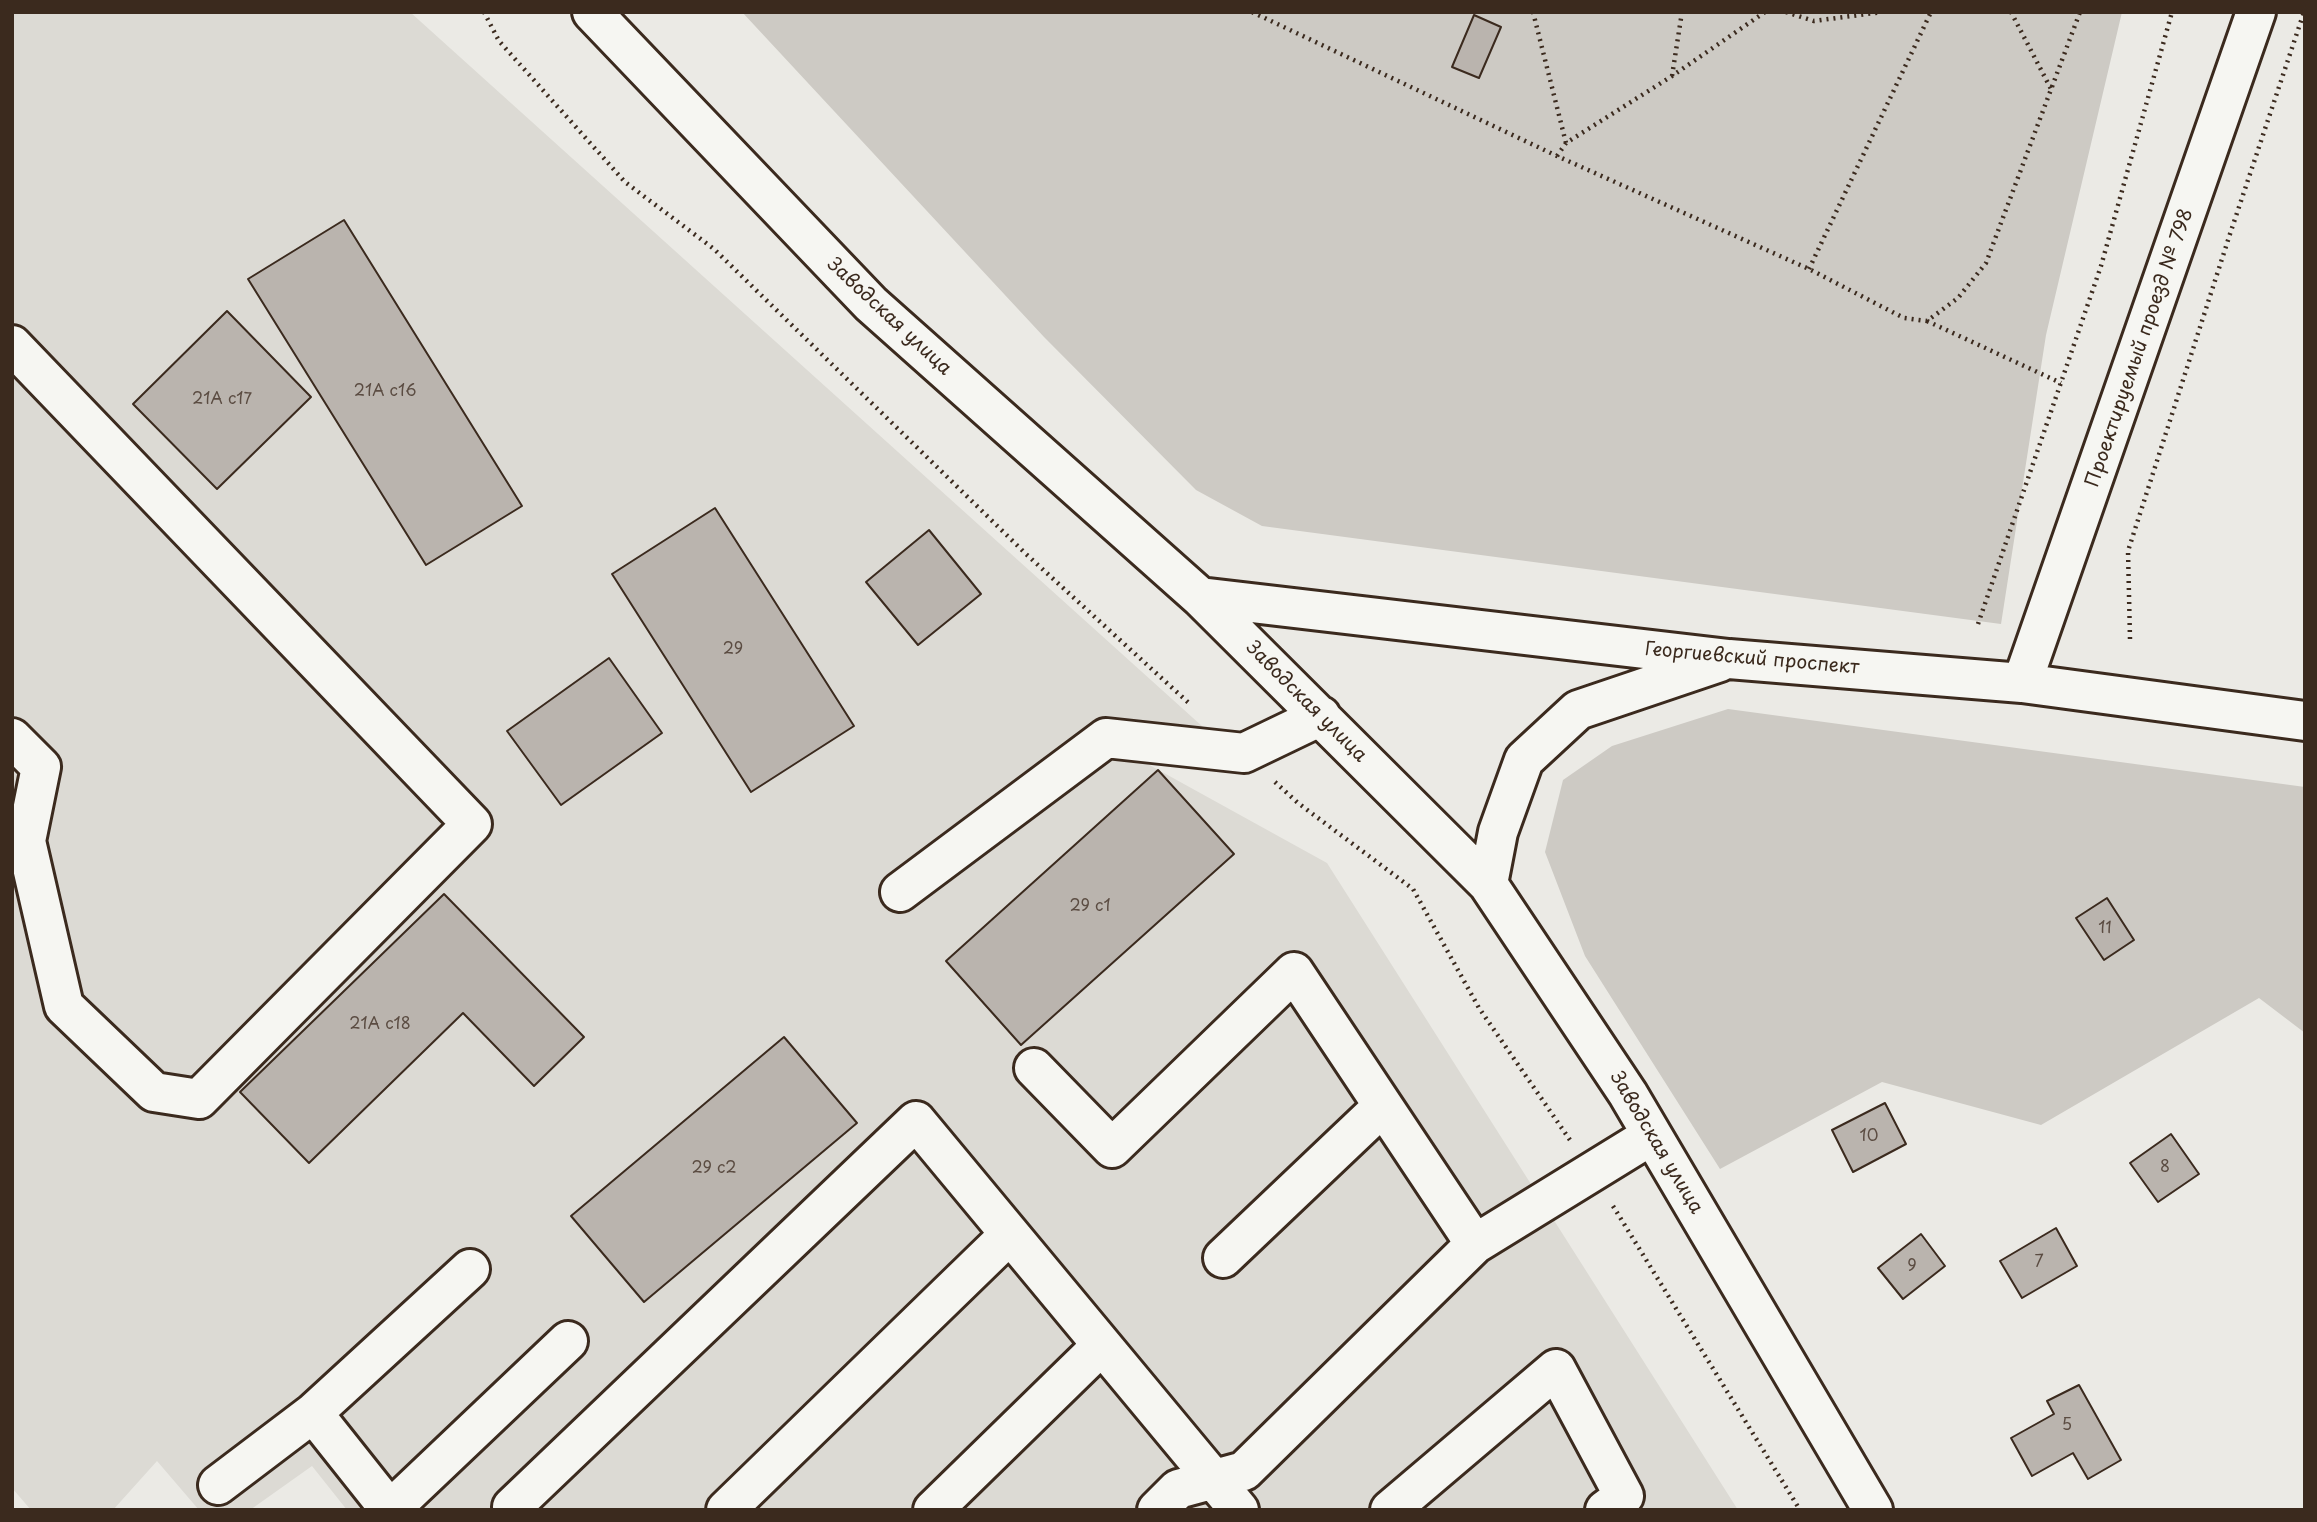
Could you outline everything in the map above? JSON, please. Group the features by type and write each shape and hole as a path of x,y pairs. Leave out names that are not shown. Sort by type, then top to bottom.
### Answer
{"street":[{"name":"Заводская улица","path":"592,12 871,304 1200,597 1488,884 1628,1094 1873,1510"},
{"name":"Проектируемый проезд № 798","path":"2022,683 2256,12"},
{"path":"12,345 472,824 199,1099 154,1092 64,1006 26,841 41,767 12,738"},
{"name":"Георгиевский проспект","path":"1200,597 1729,659 2022,683 2305,721"},
{"path":"1488,884 1498,832 1524,760 1578,710 1729,659"},
{"path":"900,892 1107,738 1244,753 1321,716"},
{"path":"1034,1068 1112,1148 1294,972 1475,1244"},
{"path":"1223,1258 1383,1106"},
{"path":"512,1507 916,1121 1239,1510"},
{"path":"1157,1510 1178,1489 1244,1471 1475,1244 1652,1135"},
{"path":"726,1510 1010,1234"},
{"path":"218,1485 313,1413 470,1269"},
{"path":"313,1413 390,1510 568,1341"},
{"path":"933,1510 1102,1345"},
{"path":"1390,1510 1556,1368 1624,1496 1605,1510"}],"path":[{"path":"1251,12 1557,156 1809,269 1904,318 1927,321 2061,383"},
{"path":"1532,12 1566,143"},
{"path":"1672,76 1682,12"},
{"path":"1557,156 1566,143 1672,76 1765,12"},
{"path":"1786,12 1814,21 1882,12"},
{"path":"1809,269 1931,12"},
{"path":"2011,12 2052,89"},
{"path":"1927,321 1958,298 1986,263 2080,12"},
{"path":"1978,624 2101,266 2172,12"},
{"path":"2130,639 2128,551 2304,12"}],"shaded area":[{"path":"12,12 410,12 1223,745 1135,757 1327,863 1738,1510 347,1510 312,1466 250,1510 199,1510 157,1461 113,1510 31,1510 12,1488"},
{"path":"742,12 2122,12 2046,335 2001,624 1262,526 1196,490 1044,337"},
{"path":"1728,709 2305,787 2305,1033 2259,998 2041,1125 1882,1082 1720,1169 1585,956 1545,852 1563,780 1612,746"}],"building":[{"path":"1474,15 1501,27 1479,78 1452,67"},
{"path":"344,220 522,506 426,565 248,279"},
{"path":"227,311 311,397 217,489 133,404"},
{"path":"715,508 854,726 751,792 612,574"},
{"path":"929,530 981,594 918,645 866,582"},
{"path":"609,658 662,733 561,805 507,731"},
{"path":"1158,770 1234,854 1021,1045 946,961"},
{"path":"444,894 584,1037 534,1086 463,1013 309,1163 240,1092"},
{"path":"2107,898 2134,940 2104,960 2076,918"},
{"path":"784,1037 857,1123 644,1302 571,1216"},
{"path":"1885,1103 1906,1144 1853,1172 1832,1130"},
{"path":"2171,1134 2199,1174 2158,1202 2130,1163"},
{"path":"2056,1228 2077,1266 2022,1298 2000,1261"},
{"path":"1921,1234 1945,1266 1903,1299 1878,1268"},
{"path":"2079,1385 2121,1460 2088,1479 2073,1453 2032,1476 2011,1438 2054,1414 2047,1401"}]}
